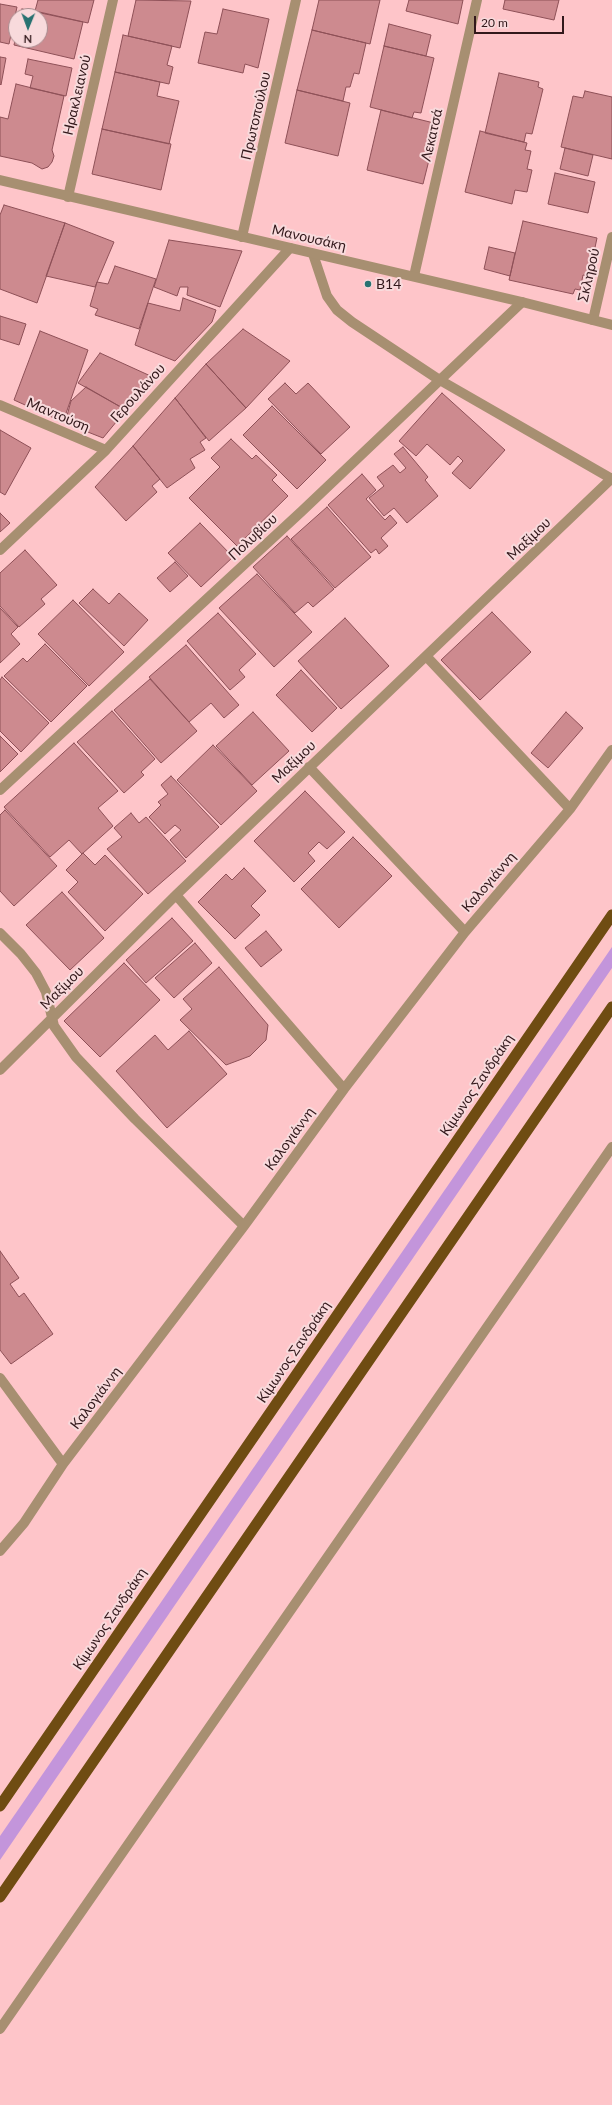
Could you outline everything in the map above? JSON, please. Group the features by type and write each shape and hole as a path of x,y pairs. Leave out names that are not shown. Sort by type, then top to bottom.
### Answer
{"highway":[{"name":"Κίμωνος Σανδράκη","path":"0,1806 612,915"},
{"path":"0,1897 612,1007"}],"street":[{"name":"Ηρακλειανού","path":"68,197 113,0"},
{"name":"Πρωτοπούλου","path":"242,237 296,0"},
{"name":"Λεκατσά","path":"414,276 477,0"},
{"name":"Μανουσάκη","path":"0,180 313,254 414,276 612,325"},
{"name":"Σκληρού","path":"593,320 612,237"},
{"name":"Γερουλάνου","path":"0,550 106,450 290,248"},
{"path":"313,254 327,296 338,310 352,322 438,379 612,479"},
{"name":"Πολυβίου","path":"0,790 302,511 438,379 522,302"},
{"name":"Μαντούση","path":"0,405 106,450"},
{"name":"Μαξίμου","path":"0,1070 176,895 612,479"},
{"path":"426,656 570,809"},
{"name":"Καλογιάννη","path":"0,1550 24,1523 62,1464 244,1226 344,1089 465,932 570,809 612,750"},
{"path":"309,767 465,932"},
{"path":"176,895 344,1089"},
{"path":"0,933 21,954 42,984 54,1026 76,1057 135,1119 244,1226"},
{"path":"0,2029 612,1147"},
{"path":"0,1378 62,1464"}],"shaded area":[{"path":"612,947 612,968 0,1860 0,1836"}],"building":[{"path":"38,0 94,0 88,23 48,14 48,8 36,8"},
{"path":"136,0 191,1 180,48 128,36"},
{"path":"319,0 380,0 370,44 312,30"},
{"path":"409,0 463,0 458,24 406,11"},
{"path":"505,0 559,0 554,20 503,9"},
{"path":"0,4 17,7 8,8 8,44 0,42"},
{"path":"223,9 269,19 258,68 245,64 243,73 198,63 205,32 217,34"},
{"path":"48,15 83,22 74,59 27,48 48,48"},
{"path":"389,24 431,35 426,56 384,46"},
{"path":"312,30 366,43 359,74 354,73 350,87 346,87 343,101 297,90"},
{"path":"123,35 172,46 167,65 173,67 169,84 115,72"},
{"path":"384,46 434,58 421,113 414,112 412,118 370,107"},
{"path":"0,57 6,58 1,85 0,84"},
{"path":"28,59 72,68 66,96 30,88 33,76 25,74"},
{"path":"115,72 160,82 157,96 179,101 169,144 102,129"},
{"path":"499,73 539,82 538,87 543,89 532,134 526,133 524,142 485,133"},
{"path":"16,84 64,96 52,150 54,156 48,167 42,169 32,163 0,156 0,117 8,119"},
{"path":"297,90 350,103 338,156 285,143"},
{"path":"585,91 612,97 612,159 561,147 573,96 583,98"},
{"path":"381,110 438,124 423,184 367,170"},
{"path":"102,129 171,144 161,190 92,174"},
{"path":"480,131 527,143 525,150 531,151 527,169 532,170 527,192 515,190 512,204 465,192"},
{"path":"565,148 593,155 588,176 560,169"},
{"path":"555,173 595,182 588,213 548,204"},
{"path":"4,205 65,223 37,303 0,289 0,215"},
{"path":"523,221 597,238 589,276 583,275 580,290 575,289 573,294 509,280"},
{"path":"65,223 114,242 95,287 46,276"},
{"path":"169,240 242,251 220,307 187,295 188,287 180,287 177,296 154,287"},
{"path":"489,247 515,253 510,276 484,269"},
{"path":"115,266 156,279 139,329 95,315 98,309 90,306 97,282 108,284"},
{"path":"183,298 216,310 212,322 175,361 135,345 148,303 180,311"},
{"path":"0,316 26,324 19,345 0,339"},
{"path":"243,329 290,361 246,408 206,364"},
{"path":"40,331 88,350 63,422 14,400"},
{"path":"100,353 155,378 126,410 78,383"},
{"path":"206,364 246,408 209,441 175,398"},
{"path":"285,383 296,394 308,383 350,427 321,454 268,399"},
{"path":"86,387 126,410 103,438 65,423 71,401"},
{"path":"442,393 505,450 470,489 452,473 463,461 458,456 450,465 427,444 416,456 399,441"},
{"path":"175,398 206,438 200,442 205,450 190,459 195,468 167,488 133,446"},
{"path":"272,406 326,460 297,489 243,435"},
{"path":"0,430 31,448 5,495 0,492"},
{"path":"231,439 252,459 256,455 277,475 272,480 288,496 237,546 189,498 220,467 211,458"},
{"path":"133,446 160,479 152,486 157,492 126,521 95,487"},
{"path":"403,447 428,477 425,480 438,496 407,523 394,508 384,516 369,498 384,486 377,477 393,465 400,473 406,468 394,454"},
{"path":"362,474 376,490 366,499 385,520 390,515 397,523 381,538 388,546 379,554 376,549 371,553 328,505"},
{"path":"327,507 371,557 335,588 291,539"},
{"path":"0,513 10,523 0,532"},
{"path":"200,523 233,557 201,587 168,553"},
{"path":"287,536 334,589 313,607 308,602 295,613 253,567"},
{"path":"25,550 57,585 41,599 45,604 19,627 0,606 0,573"},
{"path":"175,562 188,576 170,592 157,578"},
{"path":"257,574 312,632 274,667 219,608"},
{"path":"93,589 109,604 119,593 148,620 124,646 79,603"},
{"path":"73,600 124,652 89,686 38,634"},
{"path":"0,608 18,627 11,634 20,644 0,663"},
{"path":"492,612 531,652 480,700 441,660"},
{"path":"218,613 256,654 239,670 245,677 230,690 187,641"},
{"path":"345,618 389,666 341,709 298,661"},
{"path":"45,644 87,686 51,722 4,676 23,658 27,662"},
{"path":"186,645 239,705 224,718 211,703 189,722 149,677"},
{"path":"301,670 337,708 312,732 276,695"},
{"path":"2,677 49,723 21,752 0,731 0,680"},
{"path":"150,679 197,731 161,763 114,710"},
{"path":"112,711 155,759 141,772 144,775 124,793 77,742"},
{"path":"253,712 289,751 252,785 216,746"},
{"path":"566,712 583,728 548,768 531,753"},
{"path":"0,736 18,754 0,772"},
{"path":"74,743 118,791 98,808 113,826 82,854 69,840 50,857 4,807"},
{"path":"213,745 257,791 221,825 177,780"},
{"path":"171,776 219,827 186,858 170,840 181,830 175,825 165,834 149,817 161,805 158,802 168,794 161,785"},
{"path":"305,791 345,832 327,849 319,842 308,853 315,861 294,882 254,841"},
{"path":"5,810 57,866 14,906 0,891 0,815"},
{"path":"131,813 139,823 146,817 186,861 148,894 107,849 122,837 114,828"},
{"path":"353,837 392,876 339,928 301,889"},
{"path":"83,853 95,865 105,855 143,894 105,931 68,892 78,882 66,870"},
{"path":"244,868 266,891 251,906 260,915 235,939 198,902 226,874 232,880"},
{"path":"62,892 104,938 70,970 26,925"},
{"path":"172,918 193,941 146,983 126,960"},
{"path":"266,931 282,950 261,967 245,948"},
{"path":"195,943 212,963 174,998 155,978"},
{"path":"124,963 160,1000 100,1057 64,1021"},
{"path":"219,967 268,1025 266,1040 250,1056 226,1065 180,1020 192,1009 183,999"},
{"path":"189,1031 227,1074 167,1128 116,1071 155,1035 168,1050"},
{"path":"0,1251 19,1278 10,1284 19,1297 24,1293 53,1334 11,1364 0,1350"}],"place":[{"name":"Β14","path":"368,284"}]}
